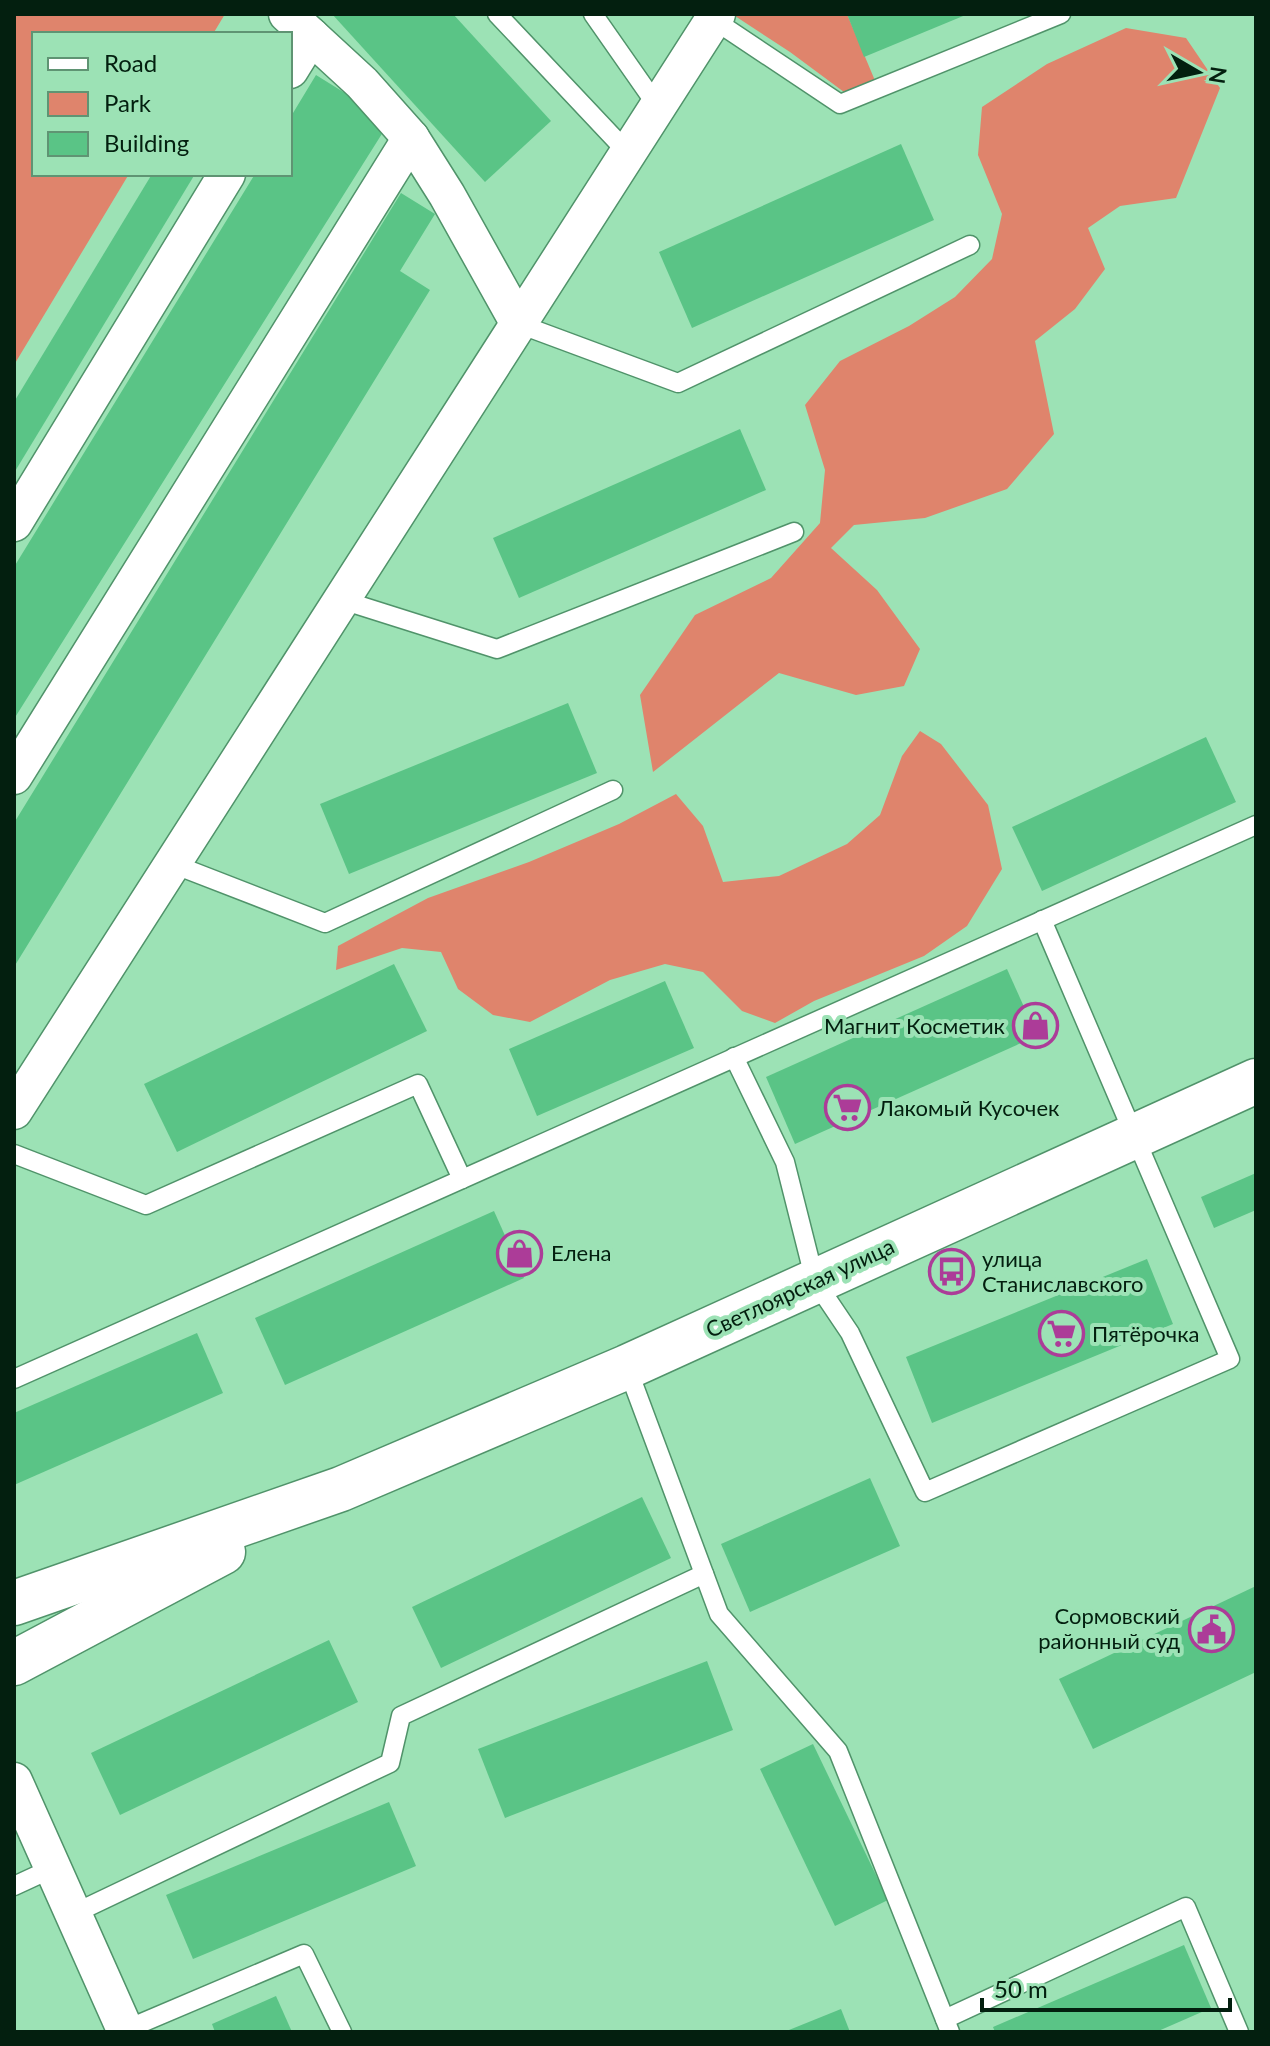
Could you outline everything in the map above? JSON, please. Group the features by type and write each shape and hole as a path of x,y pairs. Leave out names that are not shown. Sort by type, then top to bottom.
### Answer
{"main road":[{"name":"Светлоярская улица","path":"341,1489 627,1367 1256,1081"},
{"path":"14,1603 341,1489"},
{"path":"14,1663 341,1489"}],"street":[{"path":"14,1111 716,17"},
{"path":"299,25 362,83 411,138 447,195 519,324"},
{"path":"292,60 299,25"},
{"path":"14,776 411,138"},
{"path":"14,523 226,176"},
{"path":"14,1781 125,2031"}],"lane":[{"path":"497,14 628,153"},
{"path":"593,14 658,107"},
{"path":"716,17 840,104 1061,14"},
{"path":"519,324 678,383 970,245"},
{"path":"342,600 497,649 794,532"},
{"path":"173,864 325,923 613,790"},
{"path":"14,1379 1256,825"},
{"path":"734,1057 785,1162 815,1281 850,1333 925,1492 1230,1359 1042,920"},
{"path":"14,1154 146,1205 418,1084 462,1179"},
{"path":"627,1367 719,1614 838,1751 948,2026 1186,1907 1239,2032"},
{"path":"73,1914 390,1763 401,1716 704,1574"},
{"path":"14,1886 53,1868"},
{"path":"125,2031 304,1954 342,2032"}],"green space":[{"path":"14,14 225,14 214,32 32,32 32,176 128,176 14,365"},
{"path":"732,14 847,14 876,83 848,95"},
{"path":"1126,28 1186,38 1220,88 1176,198 1120,206 1088,228 1105,269 1075,309 1035,341 1054,434 1007,489 925,518 854,525 831,548 877,590 920,649 904,686 856,695 779,673 653,772 640,695 695,615 771,578 820,523 825,470 805,405 840,361 909,326 955,297 992,259 1002,214 978,155 982,107 1047,64"},
{"path":"920,731 941,744 988,805 1002,869 967,926 924,956 814,1001 775,1023 742,1011 703,972 665,964 610,980 530,1022 493,1015 458,989 441,952 402,948 336,970 338,946 428,898 529,862 619,824 676,794 703,826 723,882 779,876 847,844 880,815 902,756"}],"building":[{"path":"332,14 453,14 551,121 485,182"},
{"path":"847,14 968,14 864,57"},
{"path":"316,75 390,121 14,719 14,567 254,176 292,176 292,115"},
{"path":"901,144 934,220 692,328 659,252"},
{"path":"151,176 194,176 14,473 14,402"},
{"path":"401,193 435,214 400,271 430,290 14,967 14,823"},
{"path":"740,429 766,490 519,598 493,538"},
{"path":"568,703 597,773 349,874 320,804"},
{"path":"1206,737 1236,802 1042,891 1012,827"},
{"path":"394,964 427,1031 177,1152 144,1084"},
{"path":"1007,969 1037,1036 795,1144 766,1077"},
{"path":"665,981 694,1048 537,1116 509,1049"},
{"path":"1256,1173 1256,1210 1214,1228 1201,1197"},
{"path":"494,1211 524,1278 285,1385 255,1318"},
{"path":"1147,1259 1173,1324 932,1423 906,1357"},
{"path":"197,1333 223,1393 14,1485 14,1413"},
{"path":"870,1478 900,1546 750,1612 721,1544"},
{"path":"642,1497 671,1558 441,1668 412,1607"},
{"name":"Сормовский районный суд","path":"1256,1586 1256,1672 1093,1749 1059,1679"},
{"path":"329,1640 358,1702 120,1815 91,1753"},
{"path":"707,1661 733,1730 505,1818 478,1749"},
{"path":"813,1744 888,1900 835,1926 760,1769"},
{"path":"389,1802 416,1866 193,1959 166,1895"},
{"path":"1184,1945 1211,2008 1156,2032 995,2032 993,2027"},
{"path":"276,1996 292,2032 215,2032 212,2024"},
{"path":"841,2009 850,2032 784,2032"}],"place":[{"name":"Магнит Косметик","path":"1036,1026"},
{"name":"Лакомый Кусочек","path":"847,1108"},
{"name":"Елена","path":"520,1253"},
{"name":"улица Станиславского","path":"951,1272"},
{"name":"Пятёрочка","path":"1061,1334"},
{"name":"Сормовский районный суд","path":"1211,1629"}]}
